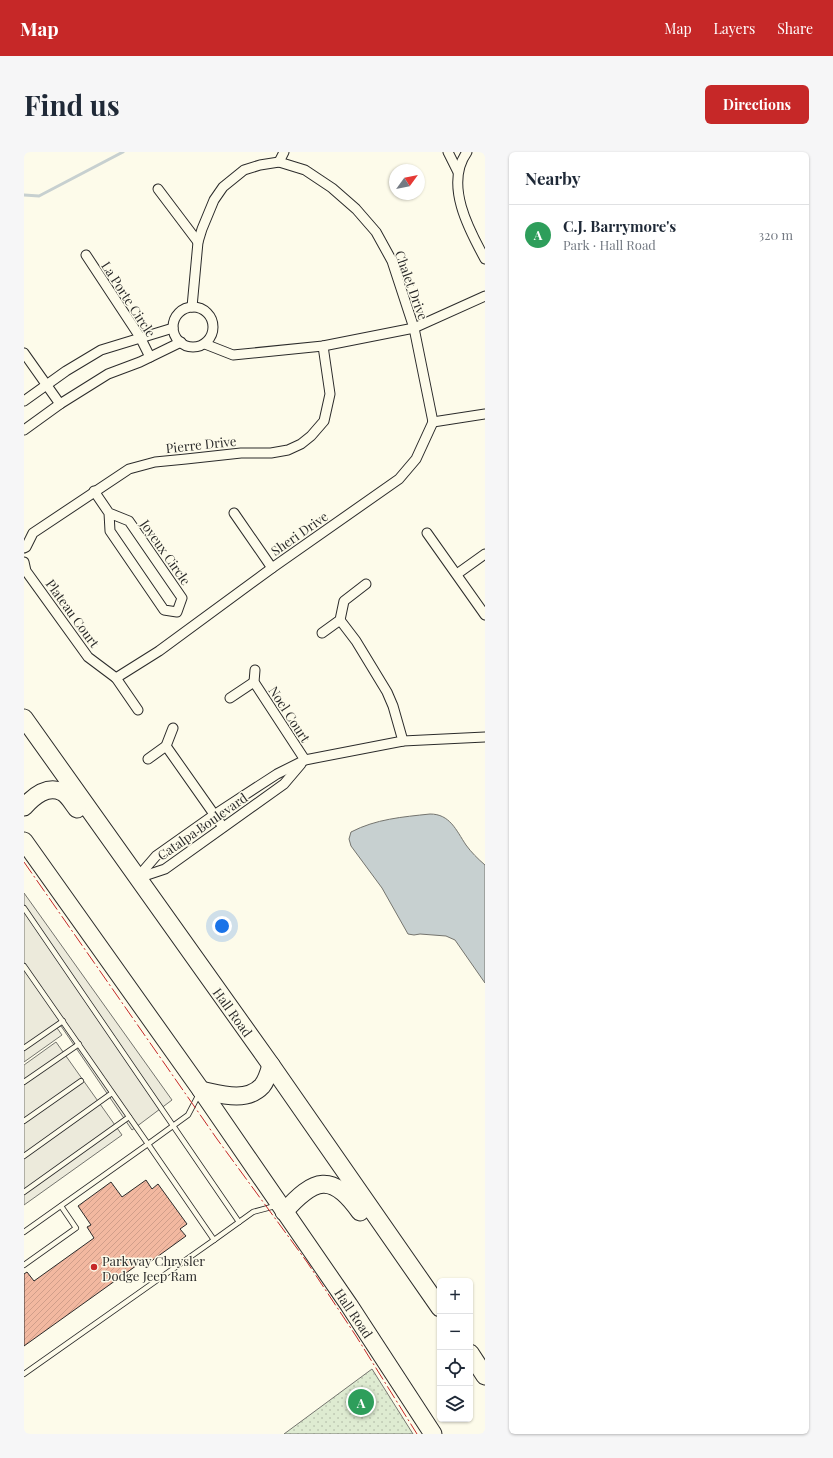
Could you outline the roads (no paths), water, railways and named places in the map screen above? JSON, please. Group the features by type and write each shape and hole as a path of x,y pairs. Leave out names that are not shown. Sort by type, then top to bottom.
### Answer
{"highway":[{"name":"Hall Road","path":"24,718 271,1066 436,1303"},
{"path":"24,807 42,792 51,791 63,793 137,878"},
{"name":"Hall Road","path":"24,840 201,1090 349,1305 433,1434"},
{"path":"201,1090 238,1097 252,1093 262,1086 271,1066"},
{"path":"282,1208 312,1187 324,1184 334,1186 343,1191 351,1199 409,1282 436,1303"},
{"path":"473,1358 485,1376"}],"street":[{"path":"192,306 198,242 214,200 223,187 244,170 260,165 279,162 284,152"},
{"path":"448,152 458,172"},
{"path":"467,152 458,172 459,194 463,213 485,259"},
{"name":"Chalet Drive","path":"279,162 305,170 332,188 356,209 376,232 392,261 414,328 433,422"},
{"path":"158,189 198,242"},
{"name":"La Porte Circle","path":"86,255 140,337 150,357"},
{"path":"205,344 233,355 323,346 414,328 485,296"},
{"path":"192,306 203,309 211,316 214,326 212,336 205,344 194,348 180,342 176,338 173,328 175,318 182,310 192,306"},
{"path":"24,401 66,371 101,350 173,328"},
{"path":"24,430 60,404 108,374 150,357 180,342"},
{"name":"Pierre Drive","path":"25,550 33,533 129,469 156,462 241,453 271,453 288,450 302,444 324,421 330,394 323,346"},
{"path":"24,353 60,404"},
{"path":"433,422 485,414"},
{"name":"Sheri Drive","path":"116,678 160,651 272,568 399,478 416,459 433,422"},
{"name":"Joyeux Circle","path":"94,491 109,513 110,531 164,610 177,612 182,598 129,521 109,513"},
{"path":"234,513 272,568"},
{"path":"428,533 485,615"},
{"path":"457,574 485,554"},
{"name":"Plateau Court","path":"24,562 26,571 88,657 116,678 138,710"},
{"path":"322,633 340,620 344,601 366,584"},
{"path":"340,620 356,641 387,692 393,706 403,741"},
{"name":"Noel Court","path":"255,670 254,682 305,760"},
{"name":"Noel Court","path":"230,698 254,682"},
{"path":"148,759 166,746 173,728"},
{"name":"Catalpa Boulevard","path":"137,878 156,856 214,815 277,774 305,760 403,741 485,737"},
{"path":"166,746 223,828"},
{"name":"Catalpa Boulevard","path":"137,878 165,869 284,784 305,760"}],"lane":[{"path":"24,908 239,1222"},
{"path":"24,966 214,1240"},
{"path":"24,1048 62,1021"},
{"path":"24,1082 78,1044"},
{"path":"24,1121 81,1081"},
{"path":"24,1232 188,1115 201,1090"},
{"path":"24,1156 112,1093"},
{"path":"24,1192 129,1117"},
{"path":"24,1265 76,1228 61,1206"},
{"path":"24,1374 253,1212 282,1208"}],"waterway":[{"path":"24,195 39,196 123,152"}],"place":[{"name":"Parkway Chrysler Dodge Jeep Ram","path":"94,1267"},
{"name":"C.J. Barrymore's","path":"361,1402"}]}
